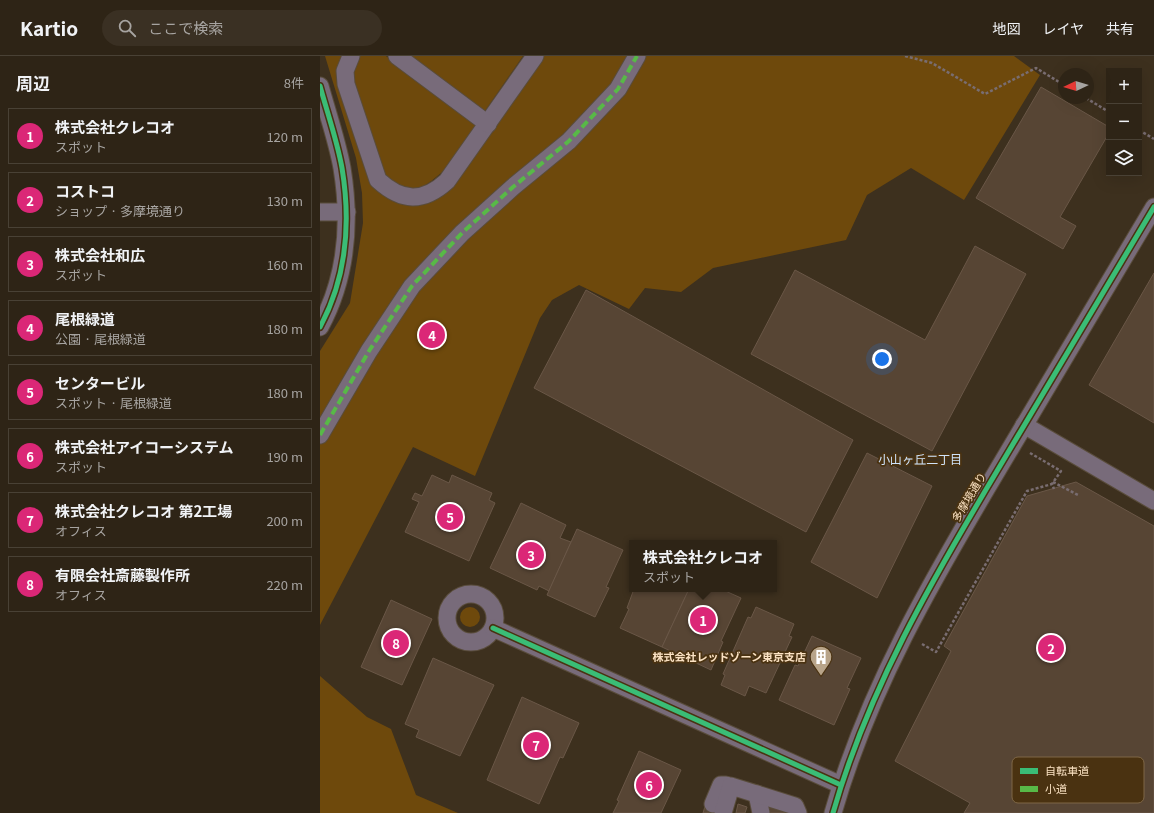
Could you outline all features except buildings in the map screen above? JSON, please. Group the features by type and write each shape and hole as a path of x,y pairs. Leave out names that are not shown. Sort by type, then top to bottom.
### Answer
{"street":[{"path":"351,56 348,60 345,71 346,84 378,180 388,190 400,196 424,196 436,191 447,181 535,56"},
{"path":"397,56 488,124"},
{"path":"320,435 369,351 412,286 462,233 513,187 569,141 618,90 637,56"},
{"path":"320,89 342,167 347,212 343,266 338,288 325,306 320,327"},
{"name":"多摩境通り","path":"833,813 841,785 859,735 898,647 932,581 1154,207"},
{"path":"320,212 347,212"},
{"path":"1024,424 1154,501"},
{"path":"493,628 841,785"},
{"path":"718,809 721,785 730,786 759,803"},
{"path":"733,813 737,797 759,803 795,806 798,813"}],"path":[{"path":"904,56 932,63 985,94 1036,68 1058,81"},
{"path":"1094,103 1106,110"},
{"path":"1142,132 1154,139"},
{"path":"922,644 936,652 1027,491 1052,483 1061,471 1030,453"},
{"path":"1052,483 1054,489"},
{"path":"1052,483 1078,495"}],"shaded area":[{"path":"325,56 344,56 385,192 432,195 538,56 1014,56 1040,75 964,200 911,168 867,195 846,240 713,268 681,292 645,288 629,309 579,285 552,300 540,318 475,476 413,447 320,625 320,351 350,303 363,223 362,193 356,158"},
{"path":"353,56 386,56 475,123 478,128 466,146 441,173 414,191 387,182 349,84"},
{"path":"411,56 523,56 485,111 409,58"},
{"path":"470,607 477,610 480,617 477,624 470,627 463,624 460,617 463,610"},
{"path":"320,676 367,717 391,729 416,795 458,813 320,813"}],"marked path":[{"path":"320,435 369,351 412,286 462,233 513,187 569,141 618,89 637,56"}],"cycle path":[{"path":"320,86 340,158 345,189 346,209 346,229 341,269 336,289 320,327"},
{"path":"833,813 847,767 864,723 883,679 926,595 973,512 1154,207"},
{"path":"493,628 841,785"}],"place":[{"name":"尾根緑道","path":"432,335"},
{"name":"センタービル","path":"450,517"},
{"name":"株式会社和広","path":"531,555"},
{"name":"株式会社クレコオ","path":"703,620"},
{"name":"有限会社斎藤製作所","path":"396,643"},
{"name":"コストコ","path":"1051,648"},
{"name":"株式会社レッドゾーン東京支店","path":"821,676"},
{"name":"株式会社クレコオ 第2工場","path":"536,745"},
{"name":"株式会社アイコーシステム","path":"649,785"}],"district":[{"name":"小山ヶ丘二丁目","path":"920,460"}]}
